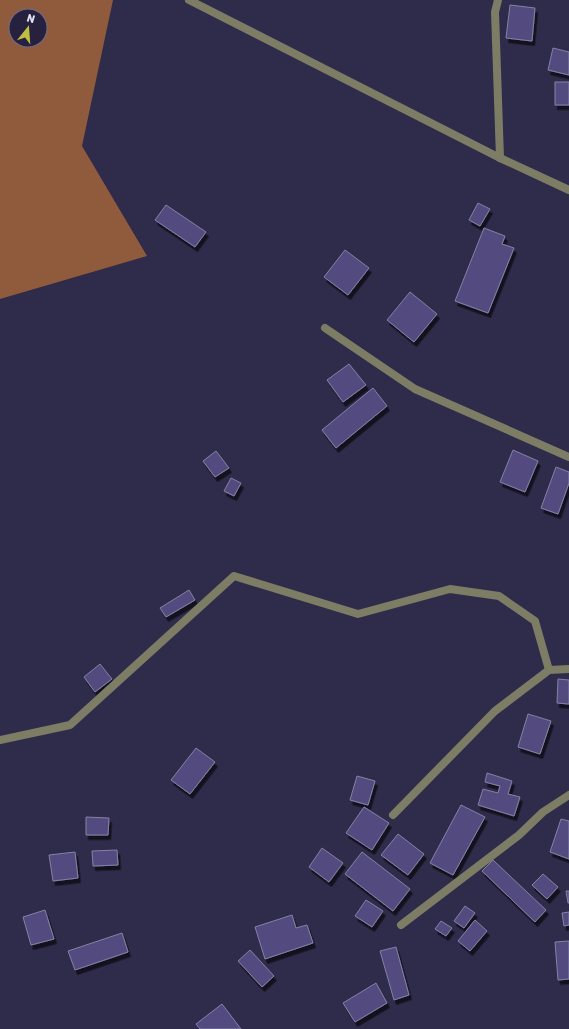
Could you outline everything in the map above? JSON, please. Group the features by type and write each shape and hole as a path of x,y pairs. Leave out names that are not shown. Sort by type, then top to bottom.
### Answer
{"street":[{"path":"190,0 500,158 569,190"},
{"path":"498,0 495,12 500,158"},
{"path":"325,328 415,388 569,457"},
{"path":"0,740 70,725 234,576 358,614 450,589 499,596 535,621 549,670"},
{"path":"393,815 495,711 549,670 569,669"},
{"path":"401,925 519,835 542,812 569,795"}],"shaded area":[{"path":"0,0 113,0 82,146 147,256 0,299"}],"building":[{"path":"510,5 535,8 532,41 506,38"},
{"path":"553,48 569,52 569,75 548,70"},
{"path":"555,82 569,82 569,105 555,105"},
{"path":"478,203 490,209 480,226 469,220"},
{"path":"166,205 206,232 195,247 155,220"},
{"path":"484,228 505,236 502,244 514,248 488,313 455,301"},
{"path":"345,250 369,268 348,295 324,277"},
{"path":"410,292 437,314 414,342 387,320"},
{"path":"349,364 366,385 343,402 327,380"},
{"path":"373,388 387,406 336,448 322,430"},
{"path":"513,450 538,461 525,492 500,482"},
{"path":"216,451 229,468 215,477 203,461"},
{"path":"556,467 569,472 569,483 558,514 541,508"},
{"path":"231,478 241,483 234,496 224,491"},
{"path":"189,590 195,600 166,617 160,608"},
{"path":"100,664 112,679 95,692 84,677"},
{"path":"558,679 569,680 569,704 557,703"},
{"path":"528,714 551,721 540,754 518,747"},
{"path":"196,748 215,762 190,794 171,780"},
{"path":"487,773 512,781 508,794 520,797 514,816 478,805 483,789 498,793 500,786 485,782"},
{"path":"357,776 375,781 368,805 350,800"},
{"path":"461,805 485,817 453,875 430,863"},
{"path":"364,807 389,823 372,850 346,833"},
{"path":"86,817 109,818 108,835 86,835"},
{"path":"561,819 569,821 569,859 550,852"},
{"path":"398,834 424,854 408,875 381,855"},
{"path":"322,848 343,863 329,882 309,867"},
{"path":"117,850 118,865 93,866 92,851"},
{"path":"75,852 78,878 53,881 49,855"},
{"path":"362,852 410,889 393,911 345,874"},
{"path":"493,860 546,910 535,922 482,871"},
{"path":"543,874 558,887 547,899 532,885"},
{"path":"566,891 569,891 569,903 568,903"},
{"path":"366,900 383,911 372,927 355,916"},
{"path":"465,906 475,913 464,928 454,921"},
{"path":"45,910 54,939 31,945 23,917"},
{"path":"569,912 569,925 564,926 562,913"},
{"path":"292,915 296,928 307,925 313,943 265,959 255,927"},
{"path":"475,920 487,931 470,951 458,941"},
{"path":"441,921 452,928 446,936 435,929"},
{"path":"122,933 128,952 75,970 68,951"},
{"path":"569,941 569,979 558,980 555,942"},
{"path":"396,947 409,995 394,1000 380,951"},
{"path":"250,950 274,976 262,987 238,961"},
{"path":"376,983 387,1003 355,1022 343,1003"},
{"path":"222,1004 241,1029 200,1029 196,1024"}]}
